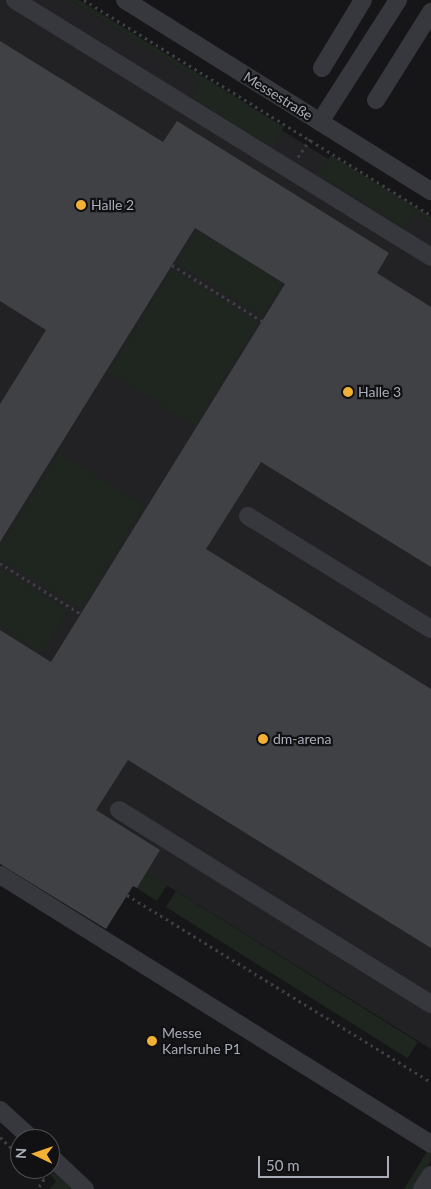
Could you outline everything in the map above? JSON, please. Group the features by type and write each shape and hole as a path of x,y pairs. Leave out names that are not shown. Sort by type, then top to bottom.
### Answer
{"street":[{"path":"15,0 431,257"},
{"name":"Messestraße","path":"125,0 324,117 431,191"},
{"path":"322,68 363,0"},
{"path":"324,117 398,0"},
{"path":"376,100 431,12"},
{"path":"248,516 431,629"},
{"path":"119,810 431,1004"},
{"path":"0,875 431,1144"},
{"path":"0,1110 21,1129"},
{"path":"60,1165 85,1189"},
{"path":"422,1189 431,1175"}],"path":[{"path":"84,0 431,215"},
{"path":"172,265 262,322"},
{"path":"0,563 81,614"},
{"path":"127,895 431,1082"},
{"path":"0,1137 10,1146"},
{"path":"40,1187 44,1179"}],"shaded area":[{"path":"0,0 70,0 431,222 431,1049 147,873 137,888 0,803"},
{"path":"70,0 79,0 284,127 273,147 192,98 201,81"},
{"path":"331,155 431,217 431,222 415,212 405,228 319,175"},
{"path":"197,230 283,284 262,317 176,263"},
{"path":"173,269 259,323 194,426 108,372"},
{"path":"59,453 144,505 81,609 0,559 0,548"},
{"path":"0,568 68,610 42,653 0,626"},
{"path":"147,872 167,885 157,901 137,888"},
{"path":"176,891 418,1042 408,1058 166,907"},
{"path":"428,1150 431,1151 431,1161 413,1189 404,1189"},
{"path":"54,1179 60,1179 71,1189 50,1189 56,1181"}],"building":[{"path":"0,41 163,142 177,121 389,253 377,273 431,307 431,567 261,462 206,549 431,689 431,948 128,760 96,810 160,850 137,888 133,886 106,929 0,864 0,630 51,662 285,284 195,228 0,542 0,404 46,330 0,301"}],"place":[{"name":"Halle 2","path":"81,205"},
{"name":"Halle 3","path":"348,392"},
{"name":"dm-arena","path":"263,739"},
{"name":"Messe Karlsruhe P1","path":"152,1041"}]}
